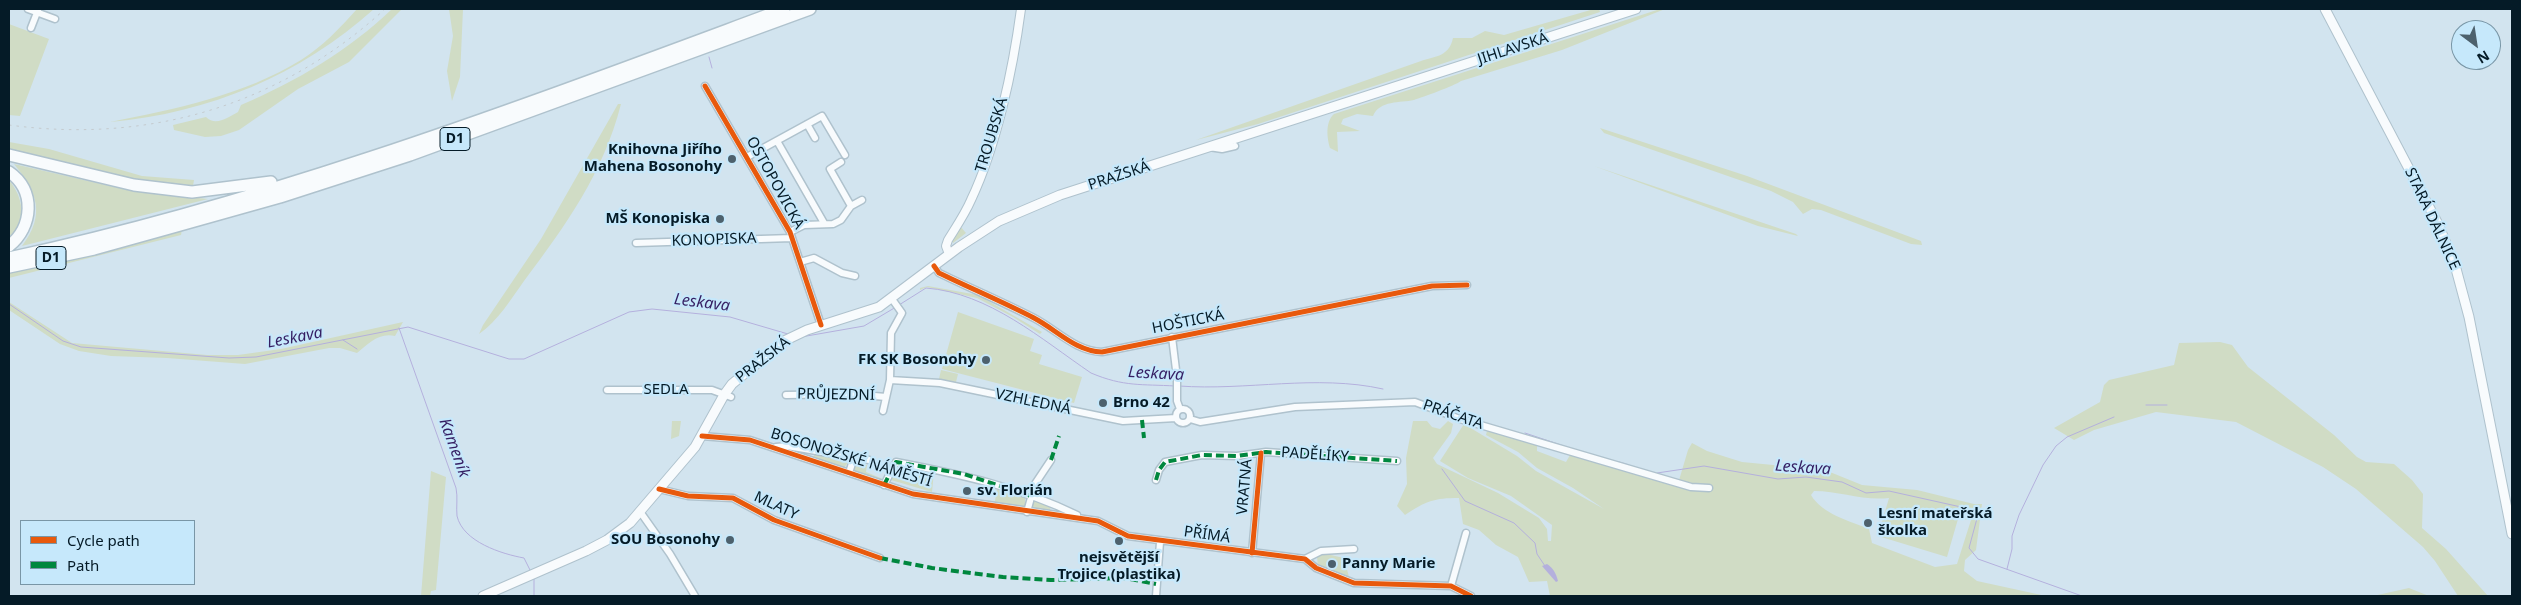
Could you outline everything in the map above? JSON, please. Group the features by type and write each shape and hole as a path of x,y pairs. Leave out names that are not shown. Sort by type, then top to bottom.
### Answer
{"highway":[{"name":"D1","path":"9,258 202,210 349,166 784,9"},
{"name":"D1","path":"9,267 94,249 280,197 410,156 810,9"},
{"path":"9,156 134,185 192,192 266,184 349,166"},
{"path":"9,172 22,185 29,209 22,232 9,246"},
{"path":"9,273 94,249"}],"main road":[{"name":"JIHLAVSKÁ","path":"1389,88 1636,9"},
{"name":"STARÁ DÁLNICE","path":"2325,9 2438,224 2455,264 2469,317 2512,534"},
{"name":"PRAŽSKÁ","path":"483,596 598,545 620,531 641,513 702,436 728,396 751,366 798,333 896,304 934,266 949,254 999,221 1025,208 1389,88"}],"street":[{"path":"28,9 38,10 56,19"},
{"name":"TROUBSKÁ","path":"949,254 946,246 948,240 972,197 996,131 1021,9"},
{"path":"31,28 38,10"},
{"name":"OSTOPOVICKÁ","path":"706,86 791,235 822,325"},
{"path":"747,157 822,116 845,155"},
{"path":"807,124 815,138"},
{"path":"777,141 824,223"},
{"name":"PRAŽSKÁ","path":"1207,147 1222,149 1235,146"},
{"path":"841,162 830,169 851,206"},
{"name":"KONOPISKA","path":"636,244 791,235 804,225 833,224 841,220 851,206 862,200"},
{"path":"800,262 814,258 842,273 855,276"},
{"name":"HOŠTICKÁ","path":"934,266 939,273 1034,318 1084,349 1102,352 1427,287 1467,285"},
{"path":"883,411 890,380 891,333 902,313 896,304"},
{"path":"1172,338 1177,386 1176,401 1180,409 1188,411 1190,419 1183,424 1176,418 1176,413 1180,409"},
{"name":"VZHLEDNÁ","path":"890,380 940,383 1123,420 1176,418"},
{"name":"SEDLA","path":"607,390 712,390 728,396"},
{"name":"PRŮJEZDNÍ","path":"786,395 851,394 886,397"},
{"name":"PRÁČATA","path":"1190,419 1200,422 1295,407 1415,402 1460,419 1692,487 1709,488"},
{"name":"BOSONOŽSKÉ NÁMĚSTÍ","path":"702,436 750,440 913,494 1027,512 1083,518 1110,526"},
{"name":"BOSONOŽSKÉ NÁMĚSTÍ","path":"772,447 787,446 810,449 869,460"},
{"name":"BOSONOŽSKÉ NÁMĚSTÍ","path":"807,459 810,449"},
{"name":"PADĚLÍKY","path":"1156,480 1159,470 1165,462 1202,456 1237,456 1261,453 1397,461"},
{"name":"VRATNÁ","path":"1252,554 1261,453"},
{"name":"BOSONOŽSKÉ NÁMĚSTÍ","path":"849,473 854,457"},
{"path":"1035,484 1052,460"},
{"name":"BOSONOŽSKÉ NÁMĚSTÍ","path":"884,485 896,462 964,474 1032,494 1083,518"},
{"name":"MLATY","path":"660,489 688,496 733,498 774,520 880,558"},
{"path":"1027,512 1032,494"},
{"path":"641,513 670,554 695,596"},
{"name":"PŘÍMÁ","path":"1110,526 1116,532 1128,536 1160,542 1305,559"},
{"path":"1451,586 1466,533"},
{"path":"1156,596 1160,542"},
{"path":"1354,549 1322,551 1305,559 1316,568 1354,583 1451,586 1471,596"},
{"path":"1322,551 1349,554"}],"green space":[{"path":"357,9 374,9 316,53 252,87 218,100 183,110 110,122 184,106 233,92 256,83 309,55 331,36"},
{"path":"392,9 402,9 349,62 298,89 239,130 221,136 205,137 174,130 173,125 206,117 210,120 218,121 238,112 241,105 282,86 340,52"},
{"path":"449,9 463,9 460,77 452,101 447,71 453,36"},
{"path":"1599,9 1600,12 1258,124 1196,140 1437,56 1449,48 1453,38 1472,38 1485,31 1504,35"},
{"path":"1660,9 1665,9 1562,50 1461,81 1414,100 1385,105 1380,107 1373,116 1357,114 1343,119 1341,124 1360,131 1337,132 1338,152 1330,148 1328,126 1334,114"},
{"path":"9,24 49,39 20,116 9,115"},
{"path":"618,104 621,104 604,153 581,198 554,240 504,309 479,334 483,325 541,239"},
{"path":"1600,128 1747,176 1921,241 1922,245 1911,244 1821,210 1812,209 1803,214 1793,202 1771,191 1604,133"},
{"path":"9,142 49,149 142,176 194,180 192,192 9,155"},
{"path":"14,164 132,191 208,199 22,246 34,224 36,203 28,184"},
{"path":"1594,166 1796,234 1798,236 1758,226"},
{"path":"9,180 18,194 21,216 15,231 9,237"},
{"path":"183,224 181,235 9,278 9,273"},
{"path":"959,225 966,233 953,243 952,240"},
{"path":"928,286 978,295 1042,332 1040,334 977,298 927,287 920,290 920,288"},
{"path":"9,302 72,343 207,355 238,355 281,349 403,322 395,336 379,337 357,353 340,348 329,348 245,364 111,356 79,351 60,344 9,310"},
{"name":"FK SK Bosonohy","path":"958,312 1034,339 1030,351 1042,355 1039,364 1082,377 1074,403 942,369"},
{"path":"2220,342 2232,345 2248,367 2334,435 2357,457 2366,462 2394,464 2412,480 2423,494 2422,528 2446,549 2488,596 2458,596 2435,561 2423,547 2356,489 2323,467 2236,422 2156,412 2094,430 2074,440 2054,428 2100,402 2104,385 2109,380 2174,365 2179,343"},
{"path":"941,370 958,374 956,382 939,379"},
{"path":"672,421 681,421 679,436 671,439"},
{"path":"1413,421 1427,421 1432,427 1440,429 1448,421 1453,424 1451,433 1433,458 1437,464 1498,493 1539,518 1547,529 1548,541 1551,541 1552,525 1511,496 1468,478 1440,461 1464,424 1517,456 1536,471 1604,509 1573,488 1537,468 1518,452 1486,435 1487,431 1531,441 1537,446 1537,451 1566,462 1570,455 1677,487 1688,450 1692,443 1707,451 1742,462 1825,470 1862,485 1917,490 1974,504 1982,504 1976,550 1965,560 1964,571 1977,581 2046,596 1550,596 1547,581 1529,582 1518,557 1496,545 1479,530 1463,524 1459,498 1430,501 1405,515 1397,506 1407,484 1406,458","holes":["1814,491 1879,499 1889,498 1878,536 1947,557 1958,519 1971,520 1957,564 1935,567 1872,543 1869,529 1829,512 1816,502 1811,495"]},
{"path":"814,453 849,458 850,460 843,469 814,459"},
{"path":"859,464 867,465 866,472 883,479 882,481 852,470"},
{"path":"899,465 934,471 932,492 891,480"},
{"path":"431,471 446,477 436,590 431,591 430,596 421,596"},
{"path":"997,488 1025,496 1025,506 1022,508 983,503 984,500 995,501"},
{"path":"1034,500 1051,507 1049,512 1031,510"},
{"path":"1322,553 1344,558 1349,577 1318,566 1317,557"},
{"path":"2409,588 2429,596 2373,596"}],"shaded area":[{"path":"1547,564 1554,571 1558,581 1556,582 1542,566"}],"waterway":[{"path":"709,57 712,68"},
{"name":"Leskava","path":"899,305 926,288 949,292 993,308 1033,332 1091,373 1123,383 1175,386"},
{"name":"Leskava","path":"9,304 63,341 81,347 229,358 256,357 408,327 509,359 524,359 629,312 652,309 730,317 788,334"},
{"name":"Leskava","path":"801,337 864,326 896,307"},
{"name":"Kameník","path":"399,328 456,488 457,516 461,525 475,540 484,545 524,558 530,570"},
{"path":"343,340 357,349"},
{"name":"Leskava","path":"1179,386 1205,387 1332,383 1383,389"},
{"path":"2146,405 2167,405"},
{"path":"2007,569 2012,549 2012,536 2019,515 2043,465 2056,446 2067,437 2114,417"},
{"name":"Leskava","path":"1525,433 1564,446"},
{"name":"Leskava","path":"1619,462 1629,465"},
{"name":"Leskava","path":"1657,473 1704,466 1778,479 1806,477 1842,482 1866,493 1889,491 1979,511 1969,548 1978,559 2082,596"},
{"path":"1442,469 1465,501 1514,523 1535,543 1537,554 1545,566"},
{"path":"534,579 534,596"}],"railway":[{"path":"9,125 61,129 112,128 162,122 210,110 257,93 302,70 344,42 385,9"}],"marked path":[{"path":"1142,420 1144,438"},
{"path":"1051,460 1059,436"},
{"path":"1156,480 1159,470 1165,462 1202,455 1237,456 1266,452 1397,461"},
{"path":"884,485 896,462 964,474 1031,496"},
{"path":"880,558 932,568 1003,577 1051,580 1125,578 1156,584"}],"cycle path":[{"path":"705,86 790,232 821,325"},
{"path":"934,266 939,273 1034,318 1075,344 1092,351 1102,352 1432,286 1467,285"},
{"path":"702,436 750,440 913,494 1098,521 1128,536 1305,559 1316,568 1354,583 1451,586 1471,596"},
{"path":"1252,553 1261,453"},
{"path":"659,489 688,496 733,498 774,520 880,558"}],"place":[{"name":"Knihovna Jiřího Mahena Bosonohy","path":"732,159"},
{"name":"MŠ Konopiska","path":"720,219"},
{"name":"FK SK Bosonohy","path":"986,360"},
{"name":"Brno 42","path":"1103,403"},
{"name":"sv. Florián","path":"967,491"},
{"name":"Lesní mateřská školka","path":"1868,523"},
{"name":"SOU Bosonohy","path":"730,540"},
{"name":"nejsvětější Trojice (plastika)","path":"1119,541"},
{"name":"Panny Marie","path":"1332,564"}]}
